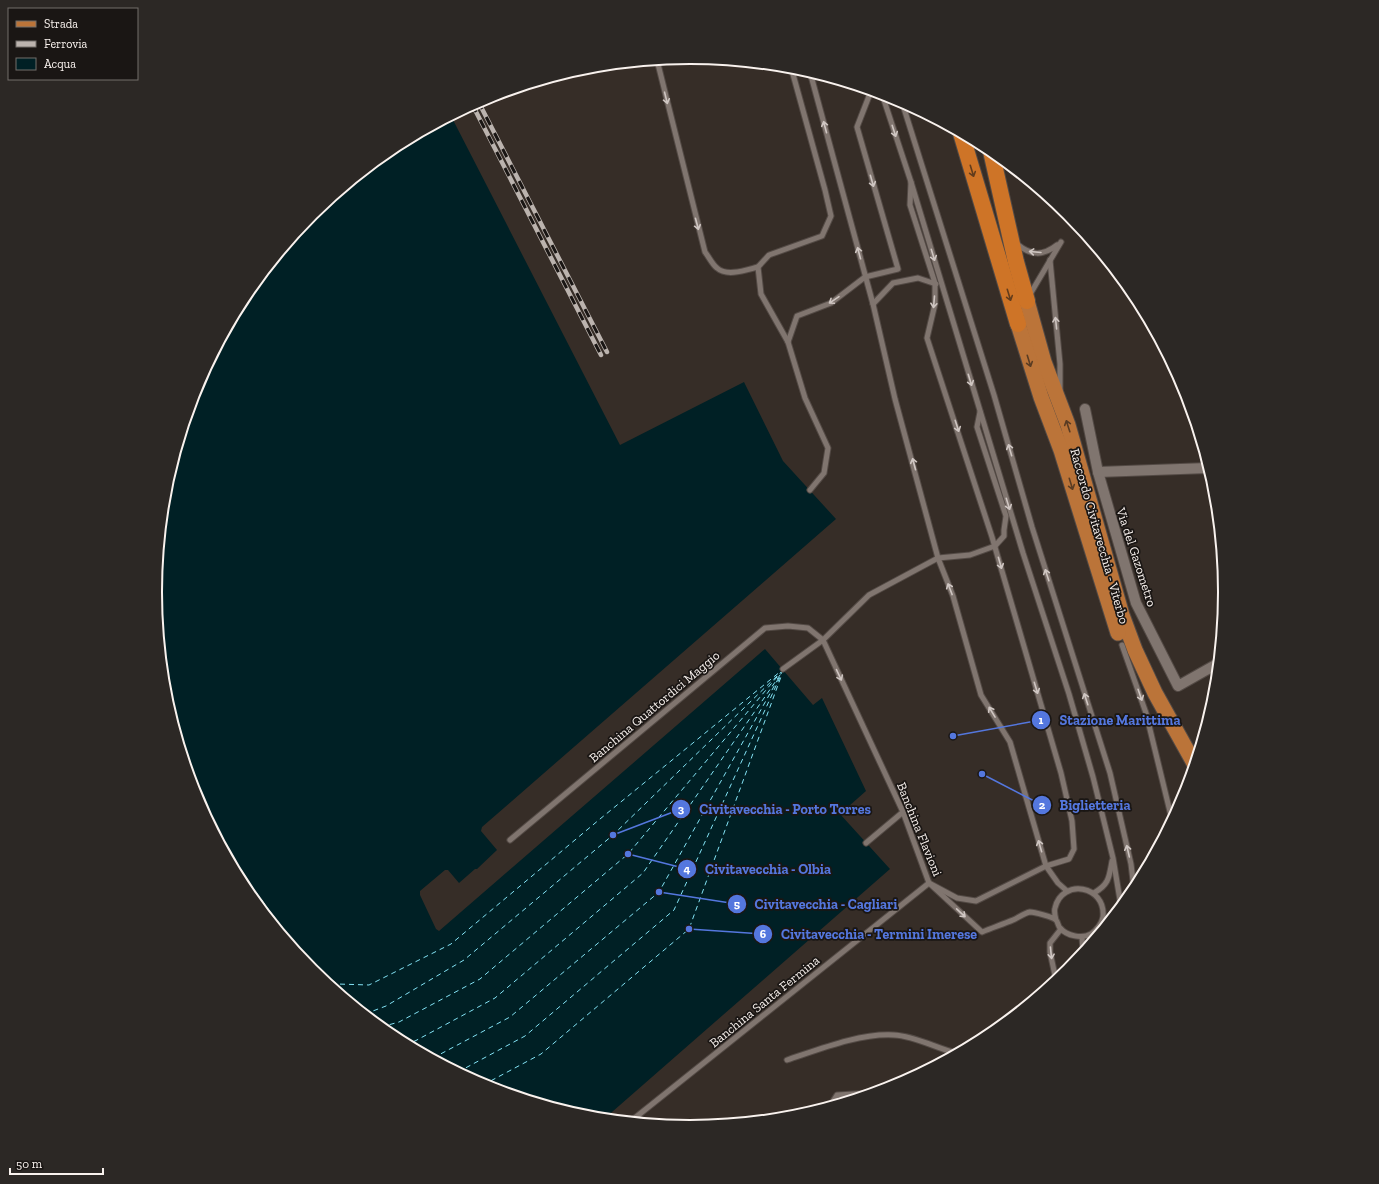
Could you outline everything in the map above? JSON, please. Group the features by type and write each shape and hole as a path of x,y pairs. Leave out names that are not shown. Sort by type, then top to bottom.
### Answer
{"highway":[{"path":"964,141 1023,310"},
{"path":"993,160 1010,238 1023,310"}],"main road":[{"name":"Raccordo Civitavecchia - Viterbo","path":"1023,310 1068,425 1122,614 1135,650 1155,693 1191,757"},
{"name":"Raccordo Civitavecchia - Viterbo","path":"1023,310 1041,397 1061,450 1122,645 1187,767"}],"street":[{"name":"Via del Gazometro","path":"1085,409 1098,472 1136,604 1178,686 1212,667"},
{"path":"1098,472 1203,468"}],"lane":[{"path":"658,65 705,252 717,268 736,272 758,267 769,255 822,236 831,216 793,74"},
{"path":"812,79 873,304 895,399 938,558 953,596 981,694 1010,742 1046,866 1058,883 1067,891"},
{"path":"788,342 797,316 831,303 865,277 898,269 857,127 869,96"},
{"path":"884,101 911,182 1023,553 1093,777 1113,858 1120,898"},
{"path":"904,110 994,395 1032,527 1110,772 1131,864 1133,879"},
{"path":"911,182 910,205 935,283 934,304 927,338 995,546 1061,773 1072,821 1074,849 1069,860 1046,866 976,901 957,898 930,883"},
{"path":"1010,238 1024,250 1036,253 1048,252 1061,242 1023,310"},
{"path":"1050,260 1060,364 1060,404"},
{"path":"758,267 761,294 788,342 805,398 828,448 824,473 810,490"},
{"path":"873,304 893,283 918,278 935,283 943,288"},
{"path":"783,669 823,640 869,595 938,558 970,555 995,546 1004,536 1006,516 977,427 980,410"},
{"name":"Banchina Quattordici Maggio","path":"510,840 765,628 788,626 808,628 823,640"},
{"name":"Banchina Flavioni","path":"823,640 903,812 930,883 982,932 1030,912 1044,915 1056,920"},
{"path":"1122,645 1146,713 1170,811"},
{"path":"866,843 903,812"},
{"path":"1094,893 1104,887 1109,877 1113,858"},
{"name":"Banchina Santa Fermina","path":"636,1117 930,883"},
{"path":"1091,934 1082,937 1070,935 1061,929 1056,920 1054,909 1059,898 1067,891 1081,888 1094,893 1100,900 1104,910 1103,919"},
{"path":"1055,973 1050,952 1050,943 1061,929"},
{"path":"1082,937 1082,944"},
{"path":"787,1060 858,1038 895,1035 908,1037 950,1051"},
{"path":"834,1100 837,1095 852,1094"}],"water":[{"path":"453,120 620,445 744,382 783,461 836,519 482,827 481,831 497,850 477,869 475,869 459,883 448,870 445,870 420,891 420,895 436,929 439,931 765,649 813,705 822,698 866,791 840,814 890,869 610,1113 586,1110 553,1102 487,1080 456,1066 396,1031 341,989 316,965 293,940 250,885 216,826 202,794 179,729 166,661 163,627 163,557 166,523 179,455 190,422 216,358 232,328 250,299 293,244 341,195 368,173 396,153"}],"ferry route":[{"path":"332,980 337,984 369,985 451,944 600,819 781,671"},
{"path":"388,1025 399,1022 480,979 628,854 782,671"},
{"path":"437,1056 510,1017 659,892 782,672"},
{"path":"370,1012 386,1006 464,960 613,835 779,674"},
{"path":"490,1081 541,1054 689,929 782,674"},
{"path":"413,1042 495,998 643,873 780,675"},
{"path":"463,1069 525,1036 674,910 780,677"},
{"path":"247,880 272,914"}],"railway":[{"path":"481,107 607,352"},
{"path":"475,109 601,355"}],"place":[{"name":"Stazione Marittima","path":"953,736"},
{"name":"Biglietteria","path":"982,774"},
{"name":"Civitavecchia - Porto Torres","path":"613,835"},
{"name":"Civitavecchia - Olbia","path":"628,854"},
{"name":"Civitavecchia - Cagliari","path":"659,892"},
{"name":"Civitavecchia - Termini Imerese","path":"689,929"}]}
